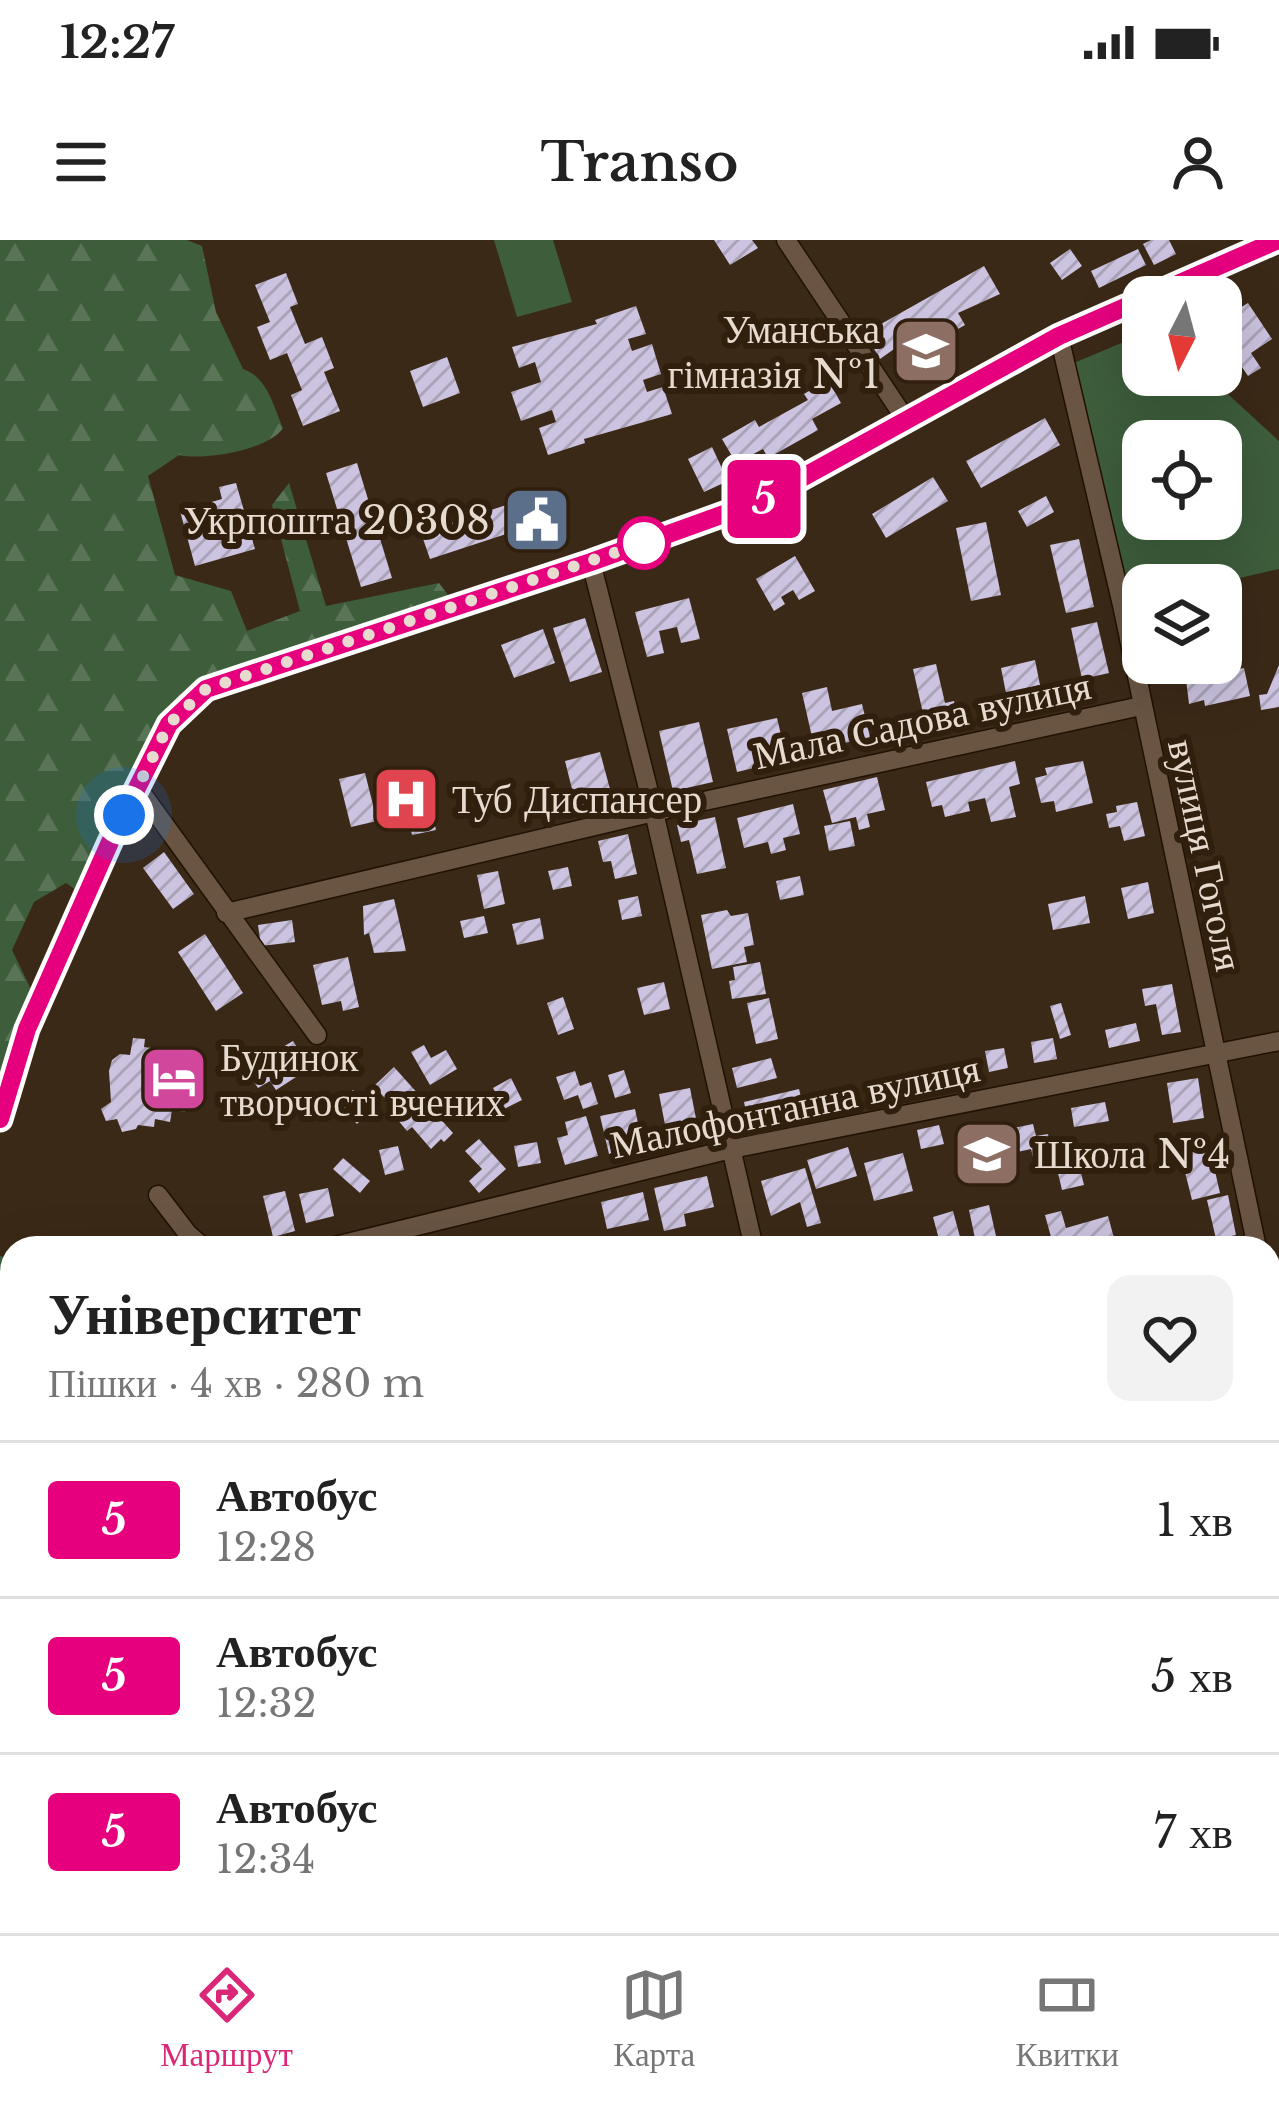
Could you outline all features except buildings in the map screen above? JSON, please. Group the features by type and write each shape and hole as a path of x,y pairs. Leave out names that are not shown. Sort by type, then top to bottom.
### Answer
{"street":[{"path":"785,240 906,420"},
{"path":"0,1119 27,1029 138,788 169,724 206,689 760,501 1059,336 1243,246 1278,240"},
{"name":"вулиця Гоголя","path":"1059,336 1122,605 1254,1236"},
{"path":"591,562 751,1236"},
{"name":"Мала Садова вулиця","path":"226,913 654,812 1141,706"},
{"path":"138,788 317,1035"},
{"name":"Малофонтанна вулиця","path":"376,1236 731,1150 1279,1041"},
{"path":"158,1195 190,1236"}],"green space":[{"path":"0,240 187,240 202,246 216,312 243,369 264,386 283,428 264,442 235,452 179,455 148,476 175,575 231,591 247,631 300,611 272,505 289,483 326,606 439,583 457,607 206,689 169,724 86,897 66,883 34,902 12,950 38,1004 0,1119"},
{"path":"494,240 553,240 572,302 517,317"},
{"path":"1122,343 1122,396 1230,396 1279,441 1279,569 1242,578 1242,564 1122,564 1122,576 1069,365"}],"bus line":[{"name":"5","path":"0,1119 27,1029 110,842 169,724 206,689 760,501 1059,336 1278,240"}],"place":[{"name":"Уманська гімназія №1","path":"926,351"},
{"name":"Укрпошта 20308","path":"537,520"},
{"name":"Туб Диспансер","path":"406,799"},
{"name":"Будинок творчості вчених","path":"174,1079"},
{"name":"Школа №4","path":"987,1154"}],"route":[{"path":"124,815 169,724 206,689 644,543"}]}
